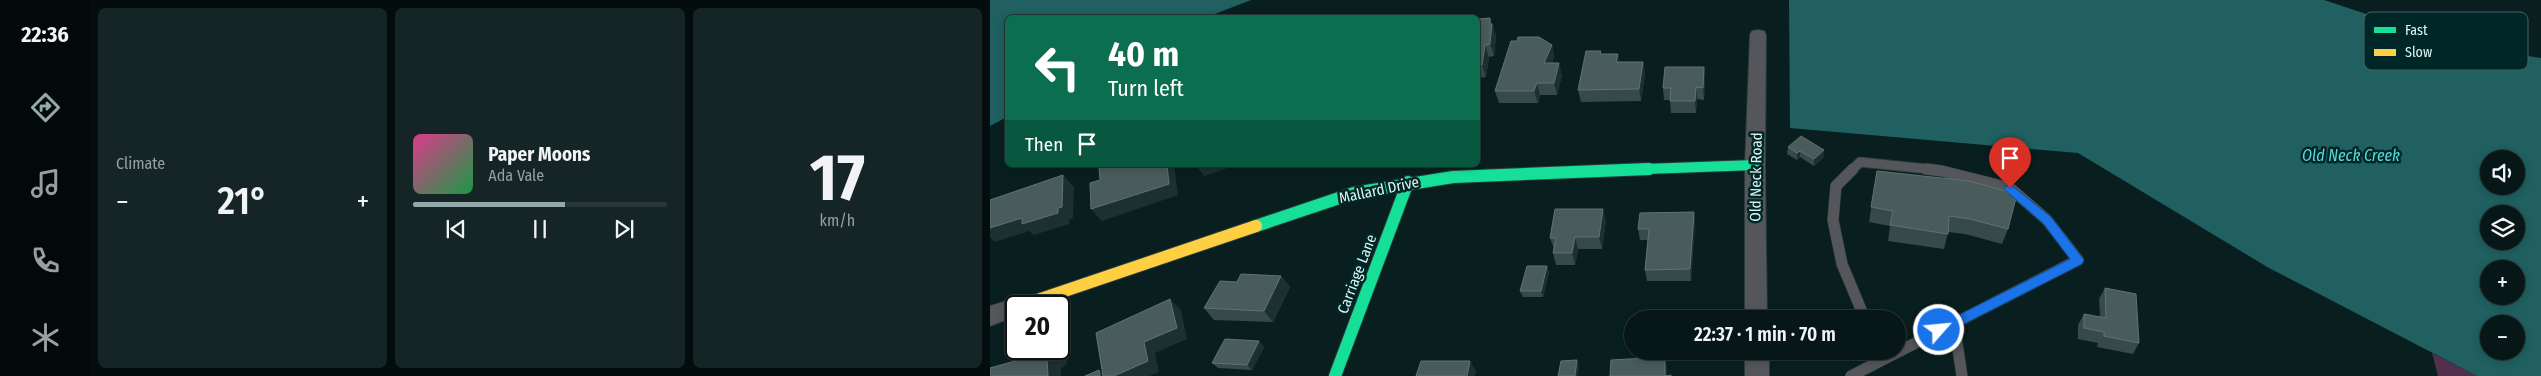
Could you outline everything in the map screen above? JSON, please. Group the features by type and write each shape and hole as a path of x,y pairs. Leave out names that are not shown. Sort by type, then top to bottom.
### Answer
{"street":[{"name":"Old Neck Road","path":"1756,310 1754,164 1758,35"},
{"name":"Mallard Drive","path":"1053,295 1354,192 1408,182 1452,177 1754,164"},
{"name":"Carriage Lane","path":"1335,376 1408,182"},
{"name":"Mallard Drive","path":"990,316 1005,311"},
{"path":"1757,360 1757,376"}],"lane":[{"path":"1861,310 1842,264 1833,220 1836,186 1860,162 1942,171 2010,188 2047,220 2078,260 1954,323 1906,344"},
{"path":"1954,323 1962,376"},
{"path":"1851,376 1874,360"}],"shaded area":[{"path":"2432,353 2477,376 2438,376"}],"water":[{"path":"990,0 1251,0 1212,15 1005,15 1005,118 990,126"},
{"name":"Old Neck Creek","path":"1789,0 2324,0 2364,13 2364,70 2528,70 2528,56 2541,58 2541,376 2477,376 2269,268 2078,153 1790,128"}],"building":[{"path":"1490,18 1490,24 1492,24 1490,44 1485,45 1482,65 1480,65 1480,19"},
{"path":"1518,37 1539,37 1552,45 1544,63 1559,63 1554,83 1537,83 1534,91 1495,91 1511,41 1517,41"},
{"path":"1586,51 1601,51 1600,54 1618,54 1616,62 1643,62 1639,89 1578,90"},
{"path":"1665,67 1704,67 1703,88 1696,87 1695,101 1670,101 1671,88 1663,88"},
{"path":"1801,136 1824,150 1814,159 1800,151 1797,153 1788,147"},
{"path":"1099,167 1167,167 1169,184 1091,209 1090,183 1100,180"},
{"path":"1877,171 1969,181 2017,194 2008,229 1970,219 1949,216 1948,234 1890,225 1893,211 1871,207"},
{"path":"1063,175 1062,207 1058,208 1058,213 1022,224 1022,218 990,228 990,200"},
{"path":"1555,209 1603,209 1599,237 1575,237 1572,253 1553,253 1556,238 1550,238"},
{"path":"1694,212 1690,269 1645,270 1649,229 1638,229 1640,213"},
{"path":"1527,266 1547,266 1541,291 1520,291"},
{"path":"1241,274 1281,276 1264,311 1204,308 1220,281 1237,282"},
{"path":"2105,288 2136,294 2139,343 2104,336 2104,332 2084,328 2084,314 2106,318"},
{"path":"1170,299 1177,328 1144,342 1148,361 1114,376 1103,376 1096,333"},
{"path":"1225,339 1259,341 1247,365 1212,363"},
{"path":"1019,360 1047,360 1048,376 990,376 990,368"},
{"path":"1577,360 1575,376 1558,376 1561,361"},
{"path":"1611,360 1665,360 1665,376 1610,376"},
{"path":"1421,361 1470,361 1467,376 1416,376"},
{"path":"1099,370 1100,376 1085,376"}],"traffic: fast":[{"path":"1256,226 1354,193 1453,177 1755,165"},
{"path":"1335,376 1408,182"}],"traffic: slow":[{"path":"1052,295 1256,226"}],"route":[{"path":"1939,330 2078,260 2047,220 2010,188"}]}
